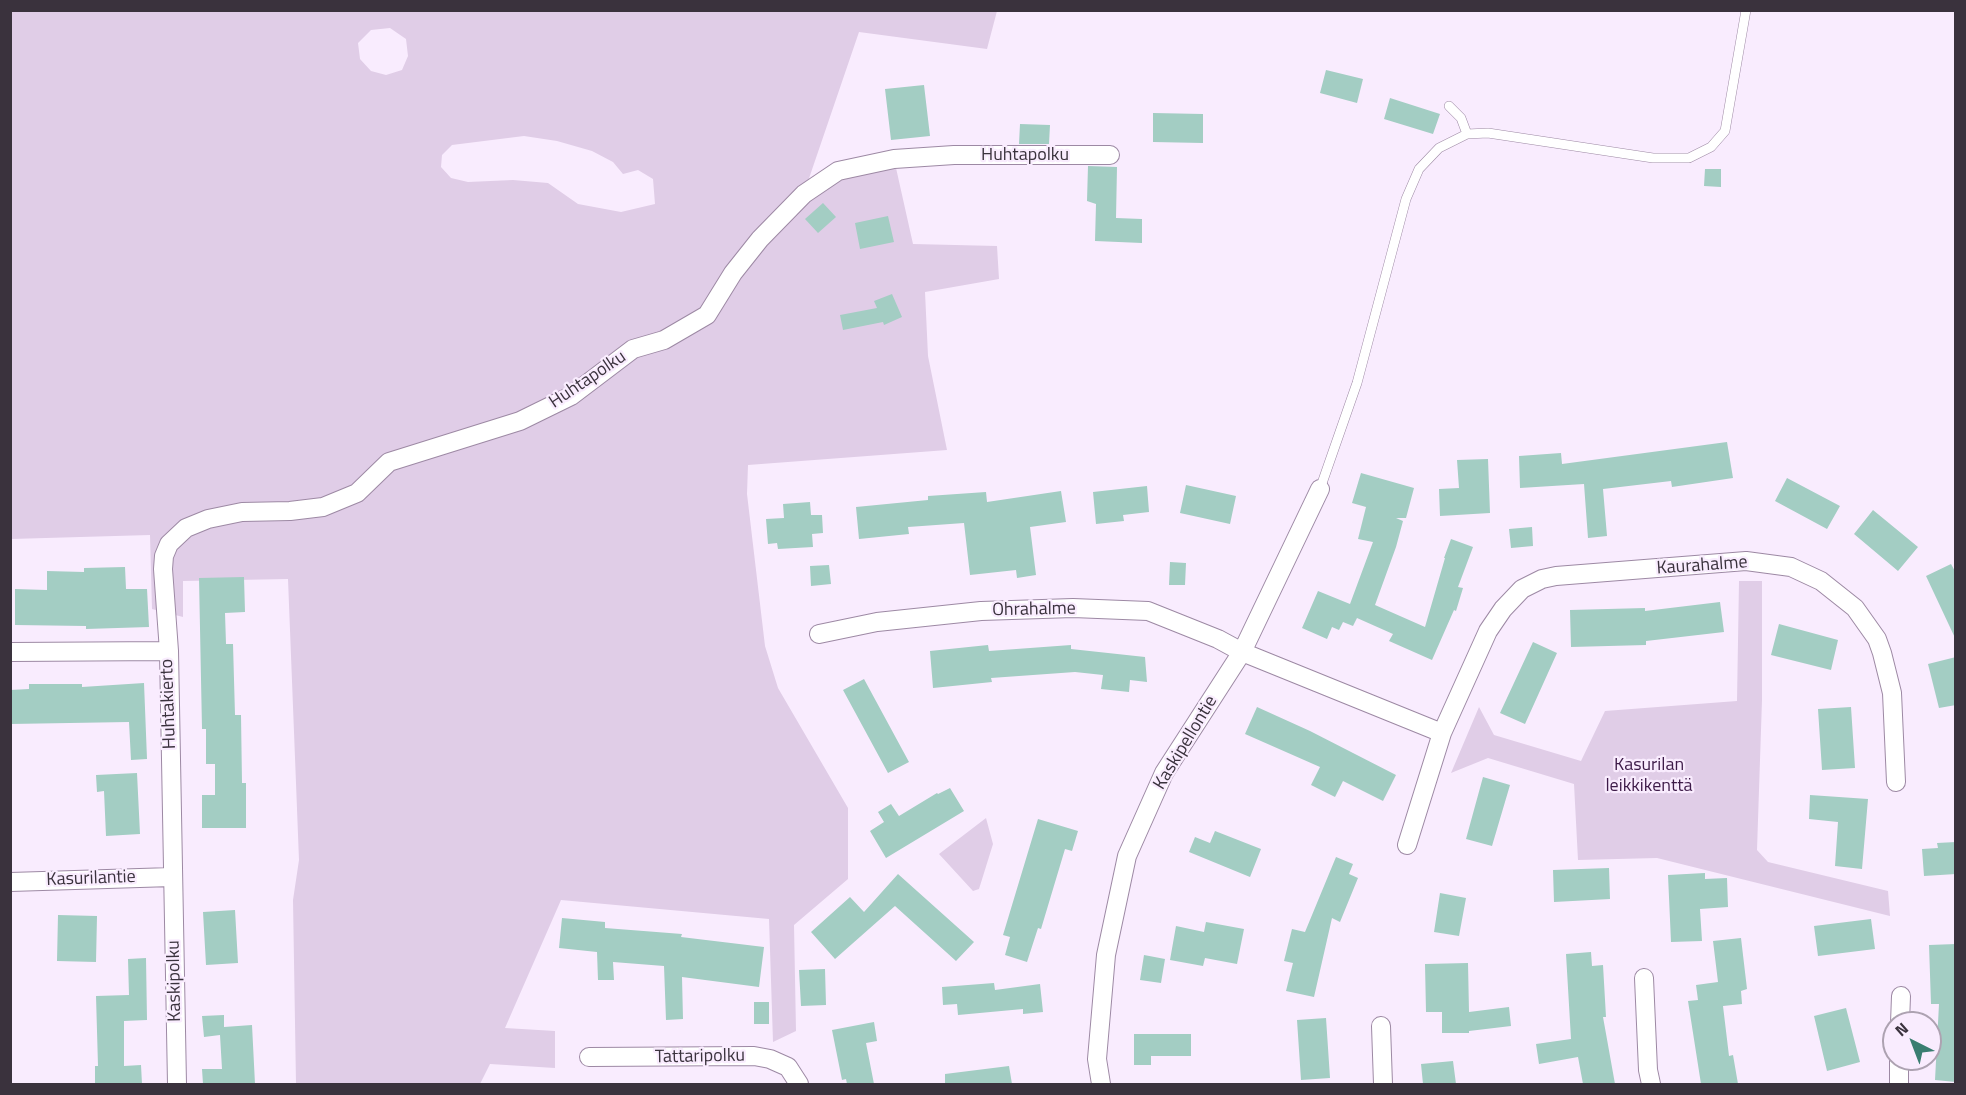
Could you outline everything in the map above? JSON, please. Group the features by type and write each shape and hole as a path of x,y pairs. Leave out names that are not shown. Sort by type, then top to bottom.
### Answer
{"street":[{"name":"Huhtapolku","path":"169,651 164,556 169,544 186,528 208,519 242,512 290,511 323,507 357,494 389,462 520,421 571,396 633,349 664,340 707,315 732,273 760,239 804,194 838,171 894,159 954,155 1110,155"},
{"name":"Kaskipellontie","path":"1101,1084 1097,1059 1106,955 1128,856 1164,773 1242,652 1320,489"},
{"name":"Kaurahalme","path":"1407,845 1442,733 1488,632 1503,609 1522,589 1542,579 1556,576 1735,562 1791,567 1821,581 1855,608 1877,639 1892,693 1896,782"},
{"name":"Ohrahalme","path":"819,634 877,622 981,611 1073,608 1148,611 1218,639 1242,652"},
{"name":"Huhtakierto","path":"10,652 169,651 172,877"},
{"path":"1242,652 1442,733"},
{"name":"Kasurilantie","path":"10,882 172,877"},
{"name":"Kaskipolku","path":"172,877 177,1084"},
{"path":"1644,978 1648,1070 1651,1084"},
{"path":"1900,1011 1901,996"},
{"path":"1381,1026 1383,1084"},
{"name":"Tattaripolku","path":"589,1057 754,1056 770,1059 788,1067 799,1084"}],"lane":[{"path":"1320,489 1357,383 1406,199 1419,169 1439,148 1467,134 1488,133 1653,158 1689,158 1712,147 1725,131 1746,10"},
{"path":"1449,106 1461,118 1467,134"}],"green space":[{"path":"10,11 997,11 987,49 859,32 804,193 894,159 913,244 997,246 999,279 925,292 928,356 947,450 748,465 747,494 765,646 778,688 848,808 848,879 794,925 796,1031 773,1042 769,919 561,900 505,1028 555,1031 555,1068 490,1064 480,1084 296,1084 293,900 299,860 288,579 183,581 183,617 152,609 150,535 11,539","holes":["390,28 406,39 408,56 402,70 386,75 371,71 360,59 358,43 371,30","524,136 557,141 592,151 613,162 623,174 638,170 653,179 655,204 621,212 578,204 548,183 513,180 468,182 451,178 441,167 442,155 452,145"]},
{"name":"Kasurilan leikkikenttä","path":"1739,581 1762,581 1762,700 1757,850 1768,862 1888,891 1890,916 1657,858 1578,860 1574,784 1488,758 1451,773 1479,707 1494,735 1581,761 1605,711 1737,701"},
{"path":"986,818 993,844 979,889 973,891 939,854"}],"building":[{"path":"1326,70 1363,79 1357,103 1320,93"},
{"path":"924,85 930,136 891,140 885,89"},
{"path":"1390,98 1440,114 1433,134 1384,119"},
{"path":"1153,113 1203,114 1203,143 1153,142"},
{"path":"1020,124 1050,125 1049,144 1019,144"},
{"path":"1088,166 1117,167 1116,218 1142,219 1142,243 1095,241 1096,204 1087,201"},
{"path":"1705,169 1721,169 1721,187 1704,186"},
{"path":"823,203 836,217 818,233 805,219"},
{"path":"888,216 894,242 860,249 855,223"},
{"path":"892,294 902,317 884,325 883,322 843,330 840,315 877,308 874,301"},
{"path":"1727,442 1733,478 1672,487 1671,481 1603,489 1607,536 1588,538 1584,484 1520,488 1519,456 1561,453 1562,464"},
{"path":"1488,459 1490,513 1440,516 1439,489 1459,488 1457,460"},
{"path":"1361,473 1414,488 1406,518 1396,518 1403,521 1375,605 1425,627 1451,539 1473,547 1458,587 1463,588 1456,611 1454,610 1432,660 1389,641 1393,634 1357,618 1353,626 1343,622 1339,630 1332,627 1327,639 1302,628 1318,591 1350,604 1373,542 1358,539 1366,507 1352,503"},
{"path":"1787,478 1840,506 1827,529 1775,501"},
{"path":"1186,485 1236,496 1230,524 1180,513"},
{"path":"1147,486 1149,512 1123,515 1124,521 1096,524 1093,492"},
{"path":"1061,491 1066,522 1030,527 1036,575 1017,578 1016,570 970,575 964,523 908,527 909,534 859,539 856,507 928,500 928,496 986,492 987,502"},
{"path":"810,502 811,515 822,515 823,533 812,534 813,547 778,549 777,543 768,544 766,519 784,518 783,504"},
{"path":"1873,510 1918,547 1898,571 1854,534"},
{"path":"1532,527 1533,546 1511,548 1509,529"},
{"path":"1170,562 1186,563 1185,585 1169,585"},
{"path":"1951,564 1956,573 1956,640 1926,576"},
{"path":"829,565 831,584 811,586 810,566"},
{"path":"125,567 126,589 147,589 149,627 86,629 86,626 15,625 15,589 47,590 47,571 84,572 84,568"},
{"path":"244,577 245,612 225,613 226,644 233,644 235,715 241,715 242,783 246,783 246,828 202,828 202,795 215,795 215,764 206,764 206,729 202,729 199,578"},
{"path":"1720,602 1724,632 1646,641 1646,645 1571,647 1570,610 1645,608 1645,611"},
{"path":"1779,624 1838,640 1831,670 1771,655"},
{"path":"1533,642 1557,653 1525,724 1500,713"},
{"path":"988,645 989,651 1071,645 1071,649 1145,657 1147,682 1130,680 1129,692 1101,689 1103,675 1075,672 991,678 992,682 933,688 930,651"},
{"path":"1956,657 1956,705 1939,708 1928,664"},
{"path":"864,679 909,762 888,773 843,690"},
{"path":"144,683 147,759 131,760 129,722 10,724 10,690 29,689 29,684 82,684 82,687"},
{"path":"1257,707 1396,775 1383,801 1343,781 1335,797 1311,785 1320,767 1245,734"},
{"path":"1851,707 1855,768 1822,770 1818,709"},
{"path":"137,773 140,834 106,836 104,791 97,792 96,775"},
{"path":"1483,777 1510,785 1492,846 1466,839"},
{"path":"950,788 964,811 886,858 870,831 884,822 878,812 891,804 899,816 937,793"},
{"path":"1810,795 1868,799 1862,869 1835,866 1838,822 1809,819"},
{"path":"1038,819 1078,831 1072,851 1065,849 1041,929 1038,928 1027,962 1005,955 1010,937 1003,935"},
{"path":"1215,831 1261,849 1250,877 1189,852 1195,837 1210,843"},
{"path":"1956,842 1956,874 1924,876 1922,849 1938,848 1937,843"},
{"path":"1336,857 1353,864 1349,874 1358,878 1340,922 1332,918 1314,997 1286,991 1293,963 1284,961 1292,929 1305,932"},
{"path":"1609,868 1610,899 1554,902 1553,870"},
{"path":"1705,873 1705,879 1727,878 1728,907 1700,909 1702,941 1671,942 1668,875"},
{"path":"898,874 974,942 956,961 895,906 835,959 811,932 850,897 864,912"},
{"path":"1440,893 1466,898 1459,936 1434,932"},
{"path":"235,910 238,963 206,965 203,912"},
{"path":"58,915 97,916 96,962 57,961"},
{"path":"562,918 605,922 605,928 682,934 681,937 764,947 759,987 682,977 683,1019 666,1020 664,966 613,962 614,980 598,980 597,952 559,948"},
{"path":"1871,919 1875,949 1818,956 1814,926"},
{"path":"1206,922 1244,929 1237,964 1205,958 1203,966 1170,960 1176,926 1204,932"},
{"path":"1741,938 1747,989 1741,991 1742,1004 1723,1006 1729,1056 1733,1055 1738,1084 1701,1084 1688,1001 1698,1000 1696,985 1718,982 1713,941"},
{"path":"1956,944 1956,1082 1935,1080 1935,1071 1942,1071 1942,1011 1939,1011 1939,1004 1931,1004 1929,945"},
{"path":"1591,952 1592,966 1603,965 1606,1017 1603,1017 1615,1084 1583,1084 1578,1057 1539,1064 1536,1044 1571,1039 1566,954"},
{"path":"1144,955 1165,959 1161,983 1140,980"},
{"path":"146,958 147,1020 124,1021 124,1066 141,1065 142,1084 95,1084 95,1066 98,1066 96,996 129,995 128,959"},
{"path":"1468,963 1469,1012 1509,1007 1511,1026 1469,1031 1469,1033 1442,1033 1442,1012 1426,1012 1425,964"},
{"path":"825,969 826,1005 801,1006 799,970"},
{"path":"994,983 995,990 1040,984 1043,1012 1023,1014 1023,1009 958,1015 957,1004 943,1005 942,987"},
{"path":"754,1002 769,1002 769,1024 754,1024"},
{"path":"1846,1008 1860,1062 1827,1071 1814,1016"},
{"path":"224,1015 224,1027 252,1025 255,1084 203,1084 202,1069 222,1069 220,1035 204,1037 202,1016"},
{"path":"1326,1018 1330,1078 1301,1080 1297,1020"},
{"path":"874,1022 877,1041 866,1043 874,1084 847,1084 846,1079 842,1080 832,1030"},
{"path":"1134,1034 1191,1034 1191,1056 1151,1056 1151,1065 1134,1065"},
{"path":"1453,1061 1456,1084 1423,1084 1421,1064"},
{"path":"1009,1066 1012,1084 945,1084 945,1074"}]}
